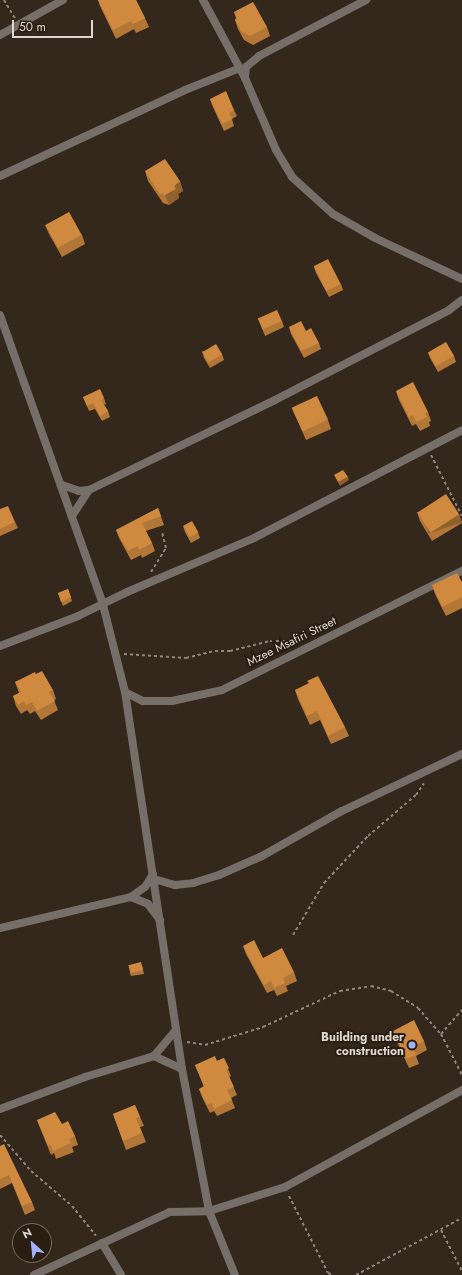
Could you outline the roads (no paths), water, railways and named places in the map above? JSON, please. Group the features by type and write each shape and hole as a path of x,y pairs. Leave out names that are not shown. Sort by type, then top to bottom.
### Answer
{"street":[{"path":"0,35 18,23 62,0"},
{"path":"203,0 240,68 276,150 292,177 332,214 375,238 462,279"},
{"path":"245,78 246,67 259,56 366,0"},
{"path":"0,176 185,90 240,68"},
{"path":"62,485 79,491 89,490 275,400 437,316 462,300"},
{"path":"0,315 62,485 103,605 125,692 161,921 182,1069 209,1211 235,1275"},
{"path":"0,646 103,605 152,581 254,538 426,447 462,430"},
{"path":"72,516 89,490"},
{"name":"Mzee Msafiri Street","path":"125,692 143,701 172,701 222,690 462,570"},
{"path":"154,876 176,885 193,883 218,875 262,856 342,812 462,754"},
{"path":"0,928 131,897 144,887 154,876"},
{"path":"131,897 148,904 161,921"},
{"path":"0,1109 85,1077 154,1056 176,1035"},
{"path":"154,1056 182,1069"},
{"path":"34,1275 170,1212 209,1211 285,1187 462,1090"},
{"path":"102,1243 121,1275"}],"place":[{"name":"Building under construction","path":"412,1045"}]}
